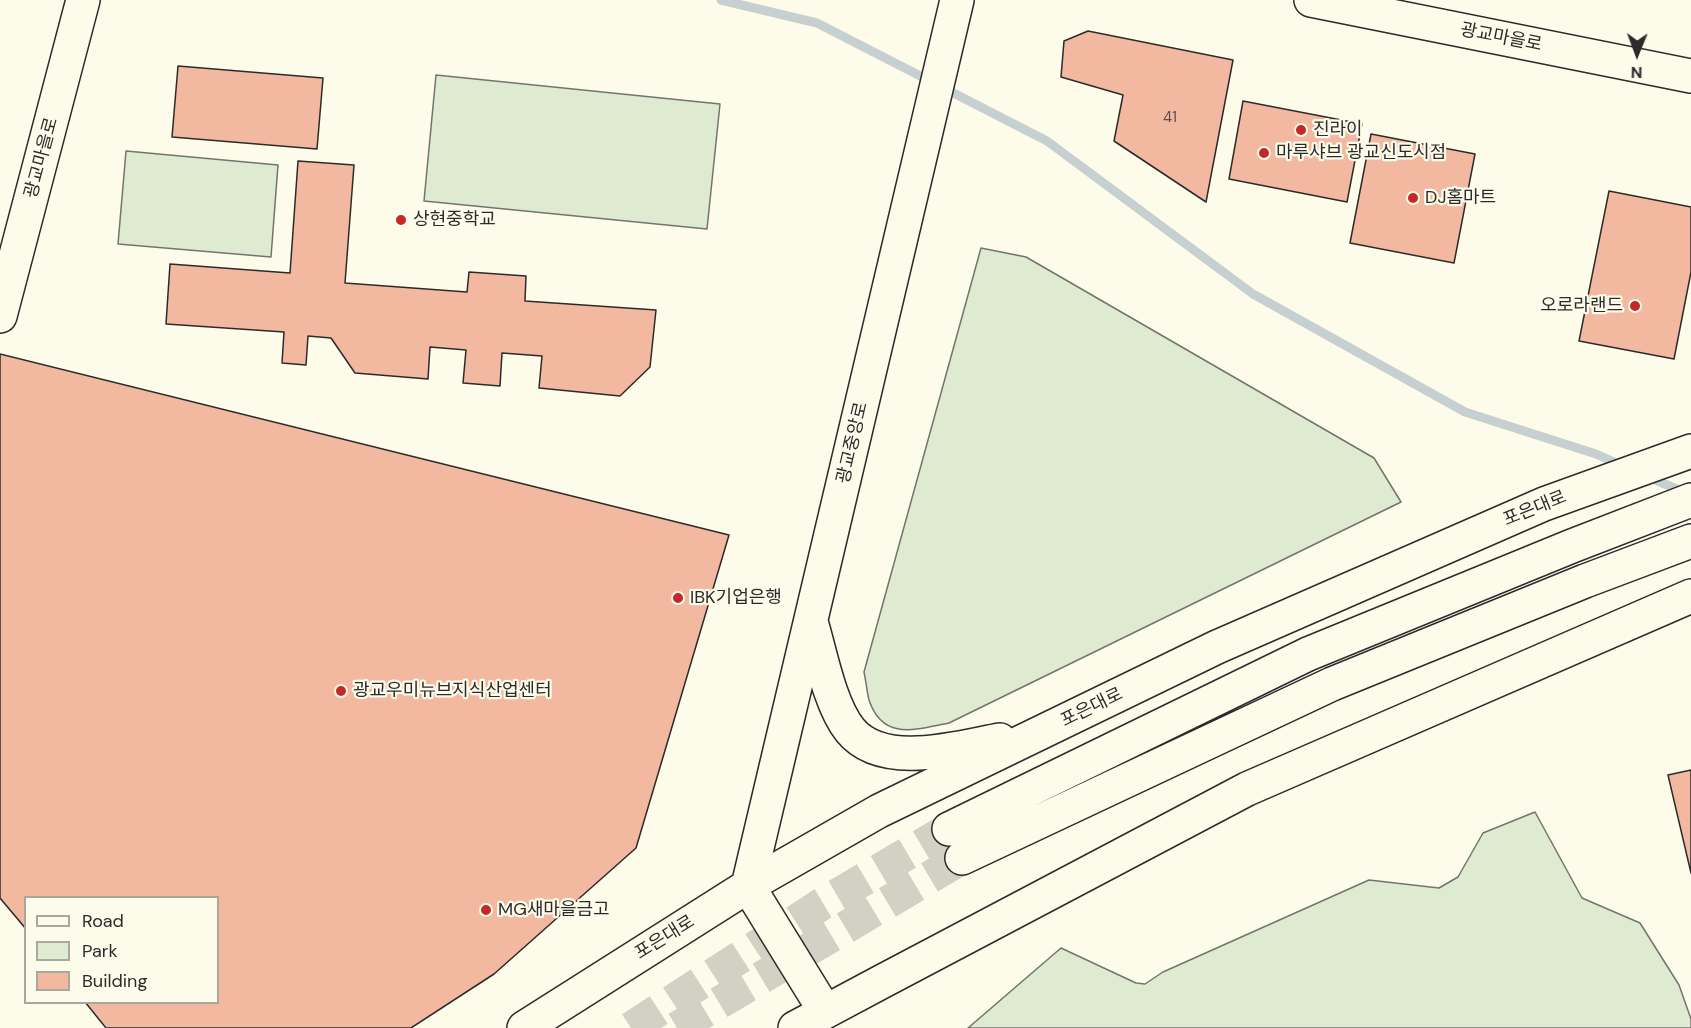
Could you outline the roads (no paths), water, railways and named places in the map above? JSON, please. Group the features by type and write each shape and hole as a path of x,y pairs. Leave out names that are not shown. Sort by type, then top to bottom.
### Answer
{"main road":[{"name":"광교마을로","path":"0,316 83,0"},
{"name":"광교중앙로","path":"748,886 957,0"},
{"name":"광교마을로","path":"1311,0 1691,76"},
{"name":"포은대로","path":"524,1028 748,886 879,811 1217,646 1544,504 1691,451"},
{"path":"1691,500 1308,654 955,844 1332,684 1585,581 1691,541"},
{"path":"795,1028 1247,789 1691,596"},
{"path":"811,622 831,693 840,713 850,731 867,744 890,753 934,753 1043,732"},
{"path":"748,886 825,1011"}],"waterway":[{"path":"721,0 817,23 1047,141 1253,294 1465,412 1596,454 1623,466"},
{"path":"1646,476 1686,493"}],"tunnel":[{"path":"631,1028 822,904 949,829"},
{"path":"677,1028 962,858"}],"place":[{"name":"진라이","path":"1301,130"},
{"name":"마루샤브 광교신도시점","path":"1264,153"},
{"name":"DJ홈마트","path":"1413,198"},
{"name":"상현중학교","path":"401,220"},
{"name":"오로라랜드","path":"1635,306"},
{"name":"IBK기업은행","path":"678,598"},
{"name":"광교우미뉴브지식산업센터","path":"341,691"},
{"name":"MG새마을금고","path":"486,910"}]}
